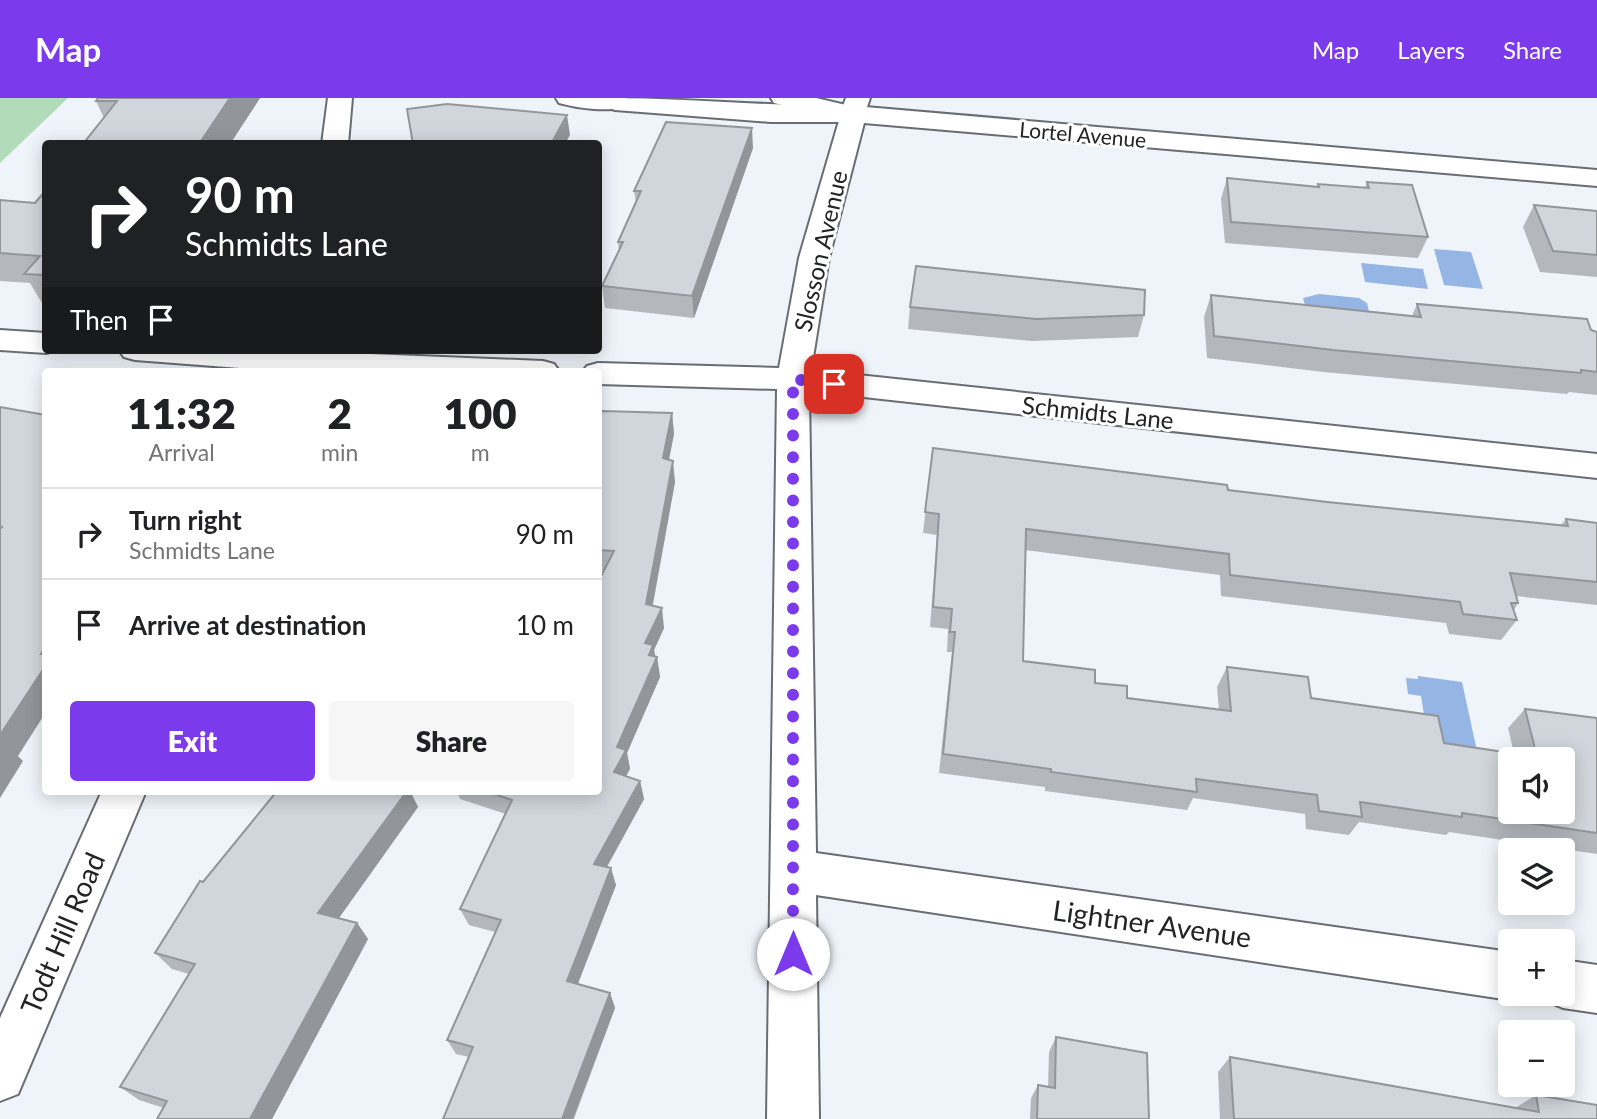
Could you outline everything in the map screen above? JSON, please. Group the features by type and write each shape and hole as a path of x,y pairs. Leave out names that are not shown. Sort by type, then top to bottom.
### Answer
{"main road":[{"path":"335,140 340,98"},
{"name":"Lortel Avenue","path":"568,98 771,114 856,106 1597,178"},
{"path":"783,98 856,106"},
{"name":"Slosson Avenue","path":"793,1119 793,379 814,258 856,106"},
{"path":"0,340 42,343"},
{"path":"198,354 473,368"},
{"name":"Schmidts Lane","path":"602,373 793,379 1597,466"},
{"name":"Todt Hill Road","path":"0,1076 122,795"},
{"name":"Lightner Avenue","path":"793,872 1498,974"},
{"path":"1575,986 1597,989"}],"green space":[{"path":"0,98 68,98 0,163"}],"water":[{"path":"1434,249 1471,252 1483,289 1444,285"},
{"path":"1361,263 1423,269 1428,289 1365,282"},
{"path":"1319,294 1359,298 1367,303 1369,312 1320,311 1305,305 1303,298"},
{"path":"1418,676 1462,682 1477,751 1429,745 1421,696 1408,694 1406,678 1418,679"}],"building":[{"path":"98,98 230,98 202,140 86,140 117,101 96,101"},
{"path":"447,104 567,115 553,140 412,140 407,109"},
{"path":"666,122 752,128 692,296 602,286 623,242 618,242 641,191 634,191"},
{"path":"1227,178 1319,187 1318,184 1369,188 1367,182 1412,185 1428,237 1231,222"},
{"path":"42,195 42,275 24,274 40,256 0,253 0,200 35,203"},
{"path":"1534,205 1597,211 1597,255 1553,251"},
{"path":"916,266 1145,290 1144,315 1036,319 910,307"},
{"path":"1211,295 1421,317 1417,304 1587,319 1591,330 1597,332 1597,372 1581,370 1581,373 1333,350 1214,336"},
{"path":"0,407 42,414 42,671 0,735 2,527"},
{"path":"602,411 672,413 663,458 673,461 646,604 662,608 645,643 653,645 649,655 657,657 617,747 626,750 614,772 640,781 594,864 611,868 567,981 610,993 562,1119 443,1119 473,1047 447,1040 501,920 460,909 512,800 497,795 602,795 602,574 614,551 602,550"},
{"path":"933,448 1227,485 1228,490 1327,502 1568,526 1566,519 1597,523 1597,582 1510,573 1518,603 1511,603 1517,620 1463,614 1460,602 1230,575 1229,554 1026,529 1023,661 1095,670 1095,683 1127,686 1127,698 1231,711 1227,667 1308,677 1311,698 1438,716 1444,743 1498,751 1498,818 1462,813 1462,817 1360,802 1362,817 1319,811 1317,795 1196,779 1197,792 943,754 955,632 950,632 952,609 933,607 939,514 925,512"},
{"path":"1525,709 1597,718 1597,833 1536,824 1575,824 1575,747 1534,747"},
{"path":"274,795 404,795 318,913 357,923 250,1119 157,1119 167,1101 120,1087 195,964 155,953 200,881 203,882"},
{"path":"1056,1037 1147,1053 1149,1119 1037,1119 1038,1085 1055,1088"},
{"path":"1230,1057 1539,1112 1536,1097 1597,1105 1597,1119 1234,1119"}],"route":[{"path":"793,954 793,379 834,384"}]}
